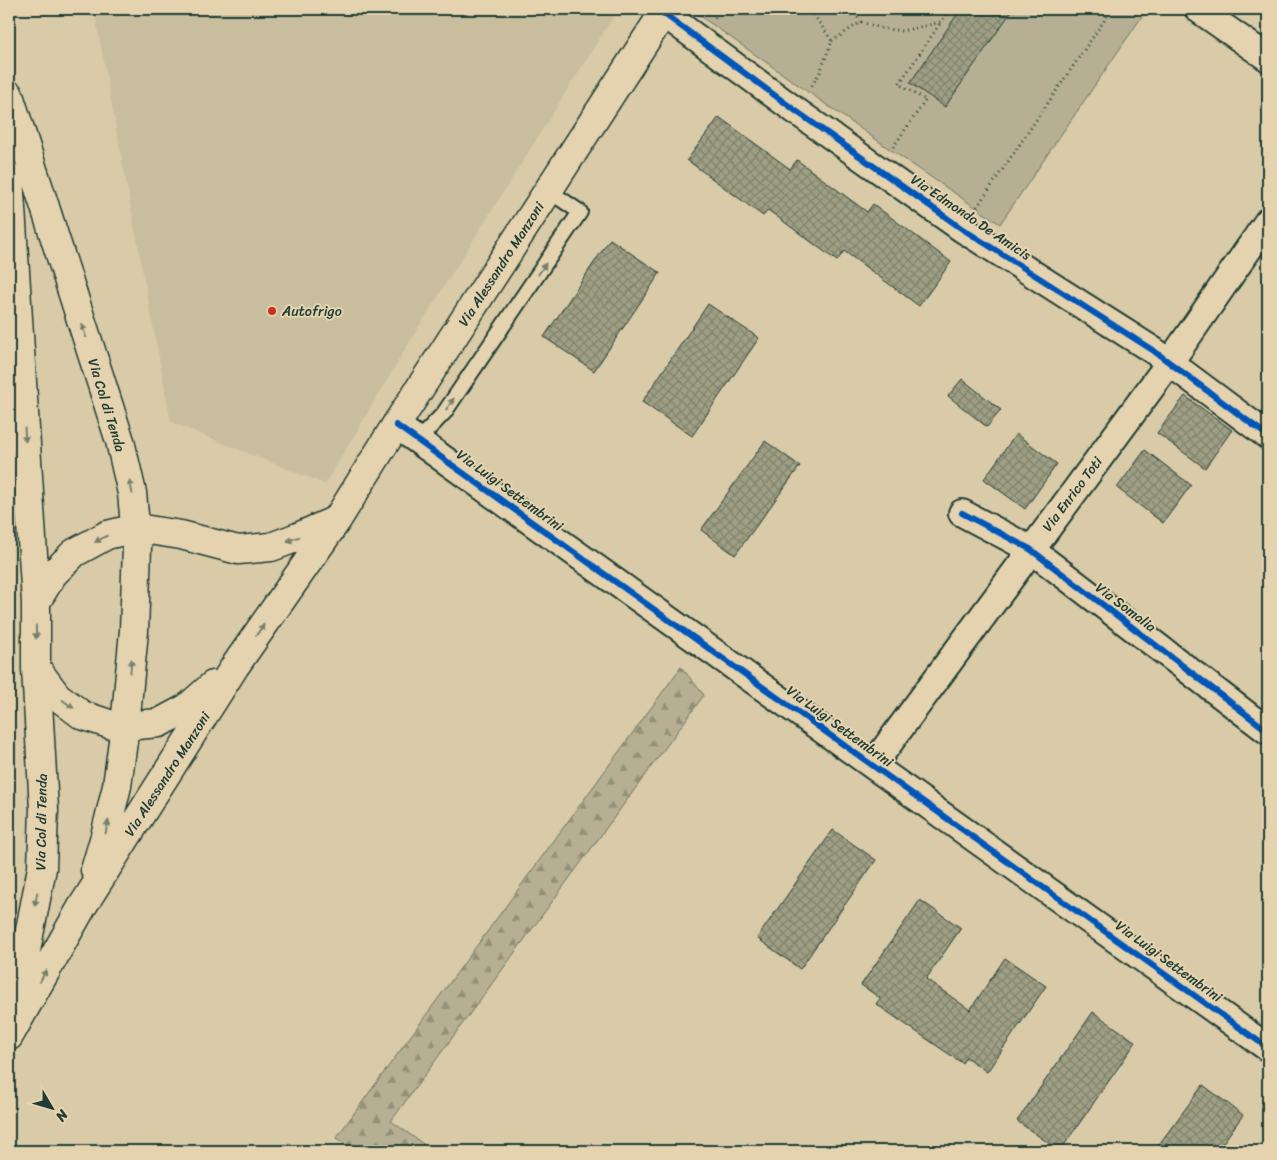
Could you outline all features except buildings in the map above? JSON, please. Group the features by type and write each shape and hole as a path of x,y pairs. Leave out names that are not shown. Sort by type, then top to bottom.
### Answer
{"main road":[{"name":"Via Alessandro Manzoni","path":"9,1034 82,906 235,666 337,520 396,425 664,11"},
{"name":"Via Col di Tenda","path":"9,95 120,441 132,493 138,548 134,630 126,726 117,786 105,836 82,906"},
{"name":"Via Col di Tenda","path":"9,177 36,602 36,668 44,810 42,868 9,1034"},
{"path":"36,602 53,574 74,553 107,535 136,528 181,535 238,550 271,547 337,520"},
{"path":"36,668 57,696 82,714 112,725 126,726 159,723 187,708 235,666"}],"street":[{"path":"1198,9 1228,17 1268,58"},
{"name":"Via Edmondo De Amicis","path":"664,11 796,111 961,228 1170,362 1268,436"},
{"name":"Via Enrico Toti","path":"873,765 1030,549 1170,362 1268,221"},
{"name":"Via Luigi Settembrini","path":"396,425 1268,1048"},
{"name":"Via Somalia","path":"962,513 1030,549 1268,731"}],"lane":[{"path":"418,440 444,413 580,212 549,191"}],"path":[{"path":"806,9 811,11 832,41"},
{"path":"811,11 815,9"},
{"path":"852,9 861,22 880,28 902,31 941,22"},
{"path":"878,169 926,100 899,84 950,9"},
{"path":"961,228 1112,9"},
{"path":"796,111 820,72 832,41 861,22"}],"shaded area":[{"path":"94,9 618,9 416,331 325,484 171,422"}],"green space":[{"path":"694,9 1147,9 1000,224 693,11"},
{"path":"681,667 704,695 391,1121 433,1151 354,1151 336,1138"}],"cycle path":[{"path":"663,13 796,111 961,228 1154,351 1268,436"},
{"path":"396,425 1268,1048"},
{"path":"962,513 1030,549 1268,731"}],"place":[{"name":"Autofrigo","path":"272,311"}]}
